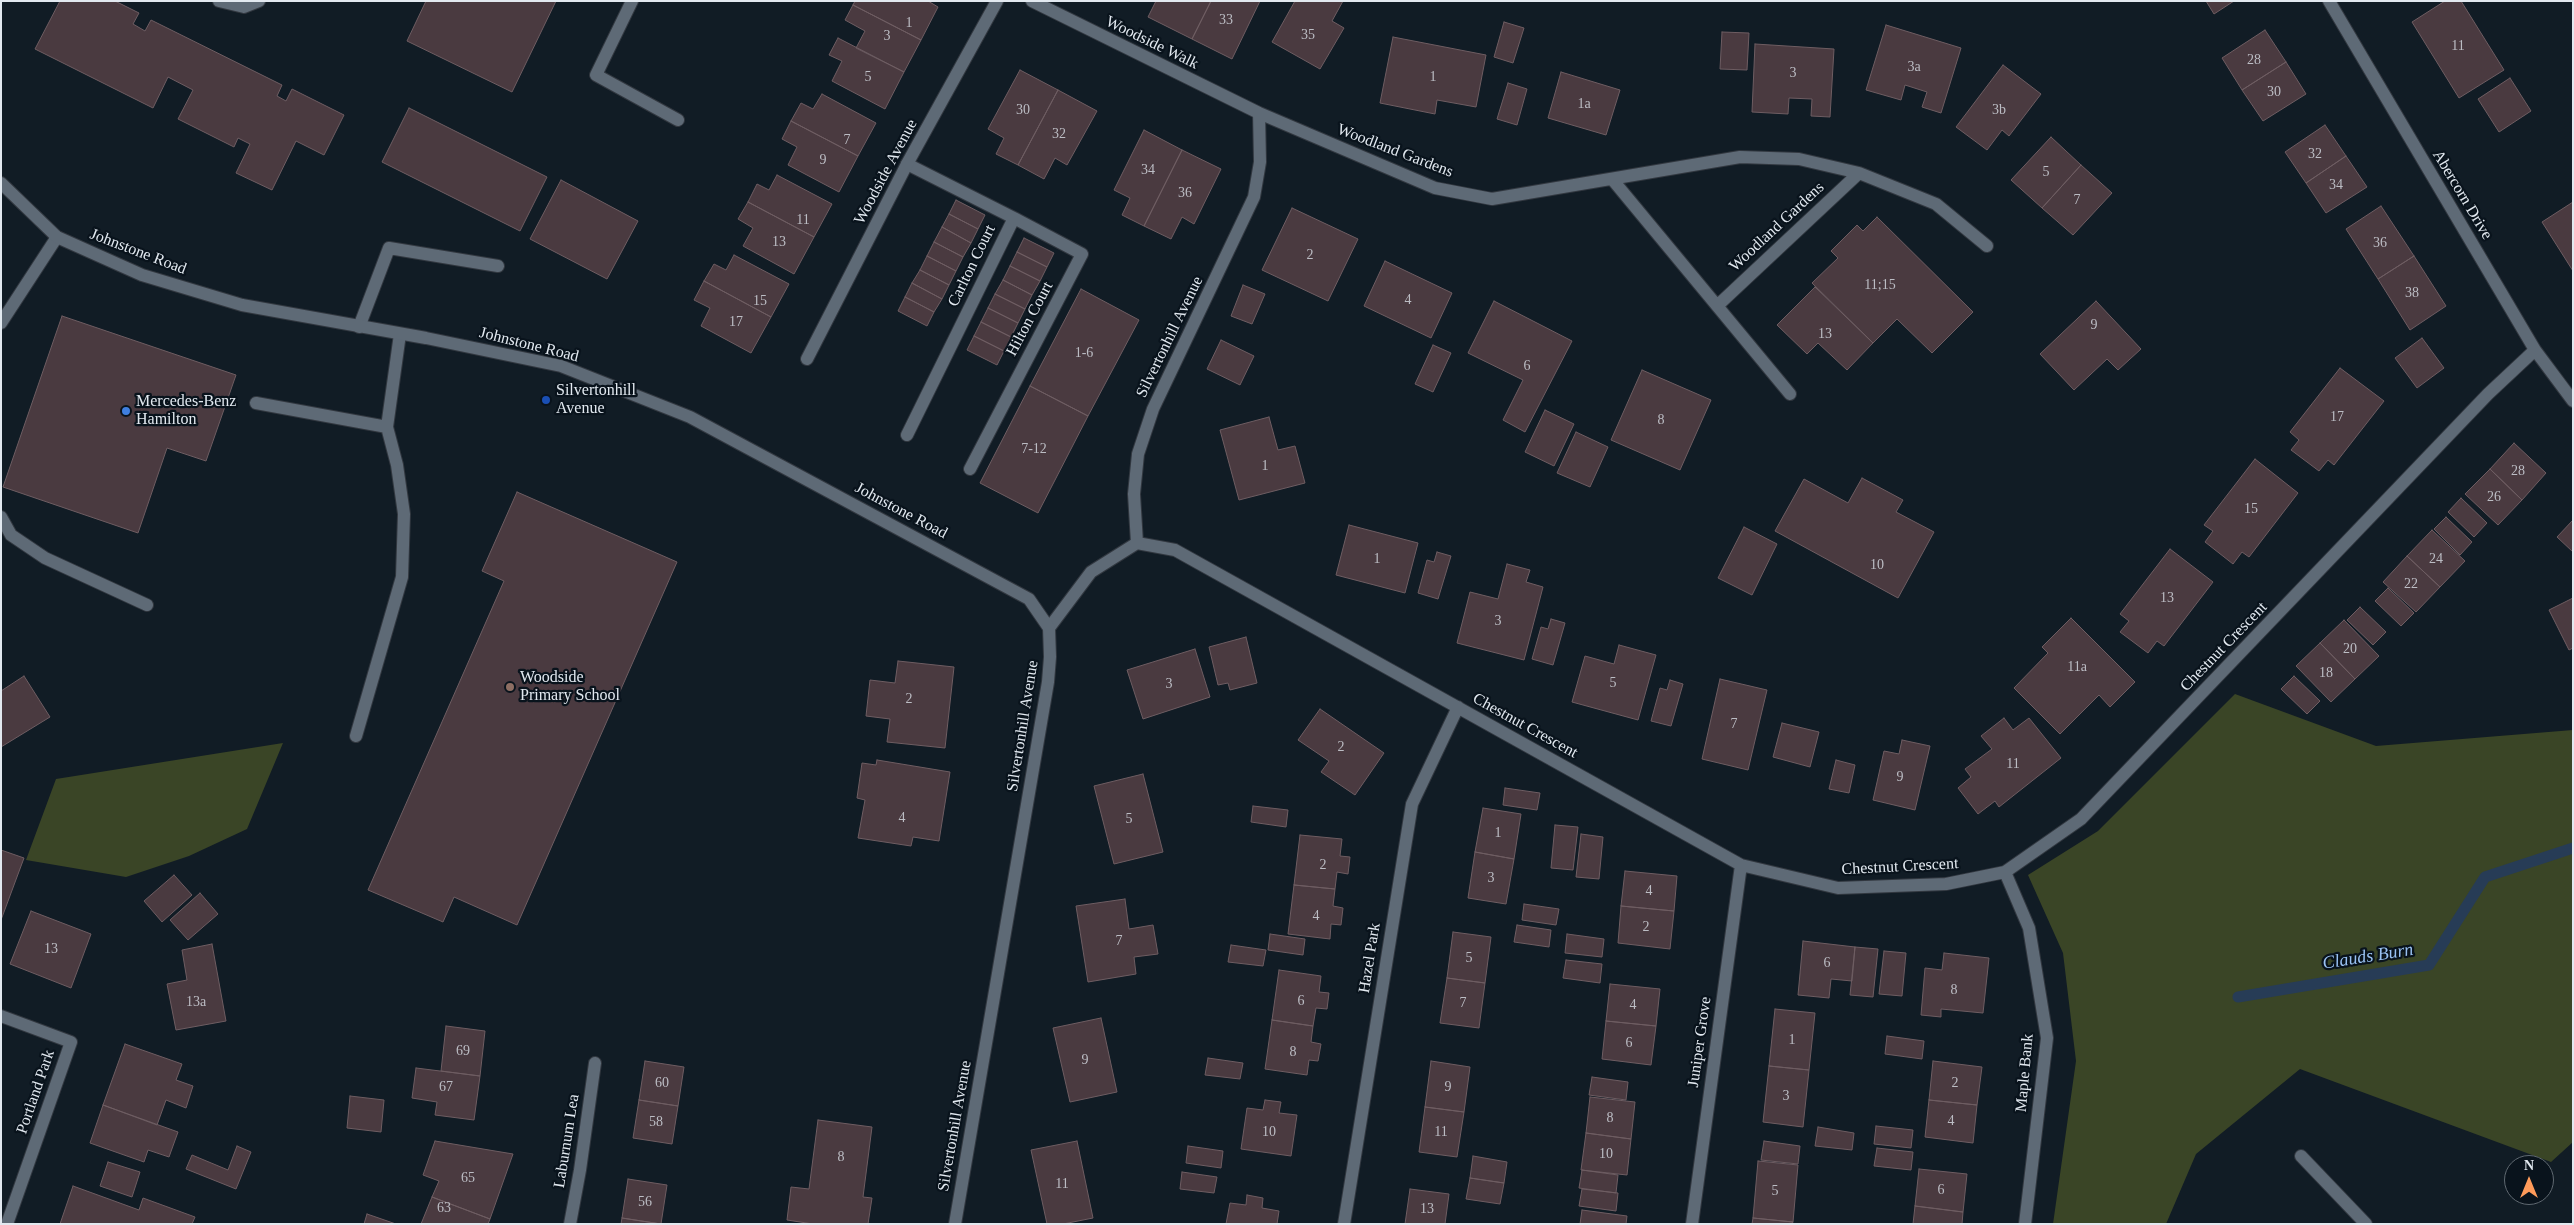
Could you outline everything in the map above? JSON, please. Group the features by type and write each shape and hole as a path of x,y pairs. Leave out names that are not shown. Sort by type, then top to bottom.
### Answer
{"street":[{"path":"219,1 244,6 259,1"},
{"path":"632,1 596,75 678,120"},
{"name":"Woodside Avenue","path":"807,359 907,164 997,1"},
{"name":"Woodside Walk","path":"1032,1 1259,113"},
{"name":"Abercorn Drive","path":"2329,1 2535,350 2573,401"},
{"name":"Woodland Gardens","path":"1259,113 1435,188 1492,199 1740,158 1799,159 1859,173 1936,204 1987,246"},
{"name":"Silvertonhill Avenue","path":"1137,542 1134,494 1138,454 1153,409 1254,197 1260,162 1259,113"},
{"name":"Carlton Court","path":"907,164 1014,218 907,435"},
{"name":"Woodland Gardens","path":"1717,306 1859,173"},
{"path":"1612,179 1790,394"},
{"name":"Johnstone Road","path":"1,183 57,237 142,275 242,305 561,366 690,417 1006,585 1028,599 1049,628"},
{"name":"Hilton Court","path":"970,469 1082,254 1014,218"},
{"path":"1,323 57,237"},
{"path":"359,327 389,248 498,266"},
{"path":"356,736 402,578 404,514 397,465 387,427 400,334"},
{"name":"Chestnut Crescent","path":"1137,542 1175,550 1741,865 1838,888 1946,884 2005,872 2082,820 2488,394 2535,350"},
{"path":"256,403 387,427"},
{"path":"1,517 10,535 45,558 147,604"},
{"path":"1049,628 1091,572 1137,542"},
{"name":"Silvertonhill Avenue","path":"955,1224 1048,682 1050,657 1049,628"},
{"name":"Hazel Park","path":"1344,1224 1412,804 1458,707"},
{"name":"Juniper Grove","path":"1692,1224 1741,865"},
{"name":"Maple Bank","path":"2005,872 2029,928 2047,1038 2025,1224"},
{"name":"Portland Park","path":"1,1016 71,1042 7,1224"},
{"name":"Laburnum Lea","path":"570,1224 580,1170 595,1063"},
{"path":"2301,1156 2366,1224"}],"green space":[{"path":"2235,694 2376,746 2573,730 2573,1142 2554,1159 2554,1155 2532,1155 2300,1069 2196,1154 2166,1224 2053,1224 2076,1061 2063,953 2028,875 2098,831"},
{"path":"283,743 247,829 189,856 126,877 26,860 56,779"}],"building":[{"path":"60,1 115,1 139,13 133,24 145,31 151,20 282,85 277,96 286,101 292,89 344,115 324,155 296,141 272,190 236,173 250,144 238,138 234,147 178,119 193,90 168,77 153,108 35,49"},
{"path":"426,1 556,1 512,92 407,41"},
{"path":"855,1 928,1 938,7 921,40 853,5"},
{"path":"1156,1 1211,1 1192,39 1148,17"},
{"path":"1211,1 1260,1 1232,59 1192,39"},
{"path":"1295,1 1343,1 1332,21 1344,28 1320,69 1272,42"},
{"path":"2206,1 2234,1 2214,14"},
{"path":"2445,1 2461,1 2504,70 2459,98 2412,22"},
{"path":"853,5 921,40 904,72 856,48 865,31 845,20"},
{"path":"1504,22 1524,28 1513,63 1494,57"},
{"path":"1886,25 1961,48 1941,113 1922,107 1927,92 1905,85 1901,100 1866,90"},
{"path":"2265,30 2286,62 2242,90 2222,58"},
{"path":"1722,32 1749,33 1747,70 1720,69"},
{"path":"1393,37 1486,55 1476,107 1437,100 1435,114 1380,103"},
{"path":"838,38 904,72 885,109 832,81 842,61 829,55"},
{"path":"1755,44 1834,49 1830,117 1811,116 1812,99 1789,98 1788,114 1752,112"},
{"path":"2286,62 2306,94 2263,121 2242,90"},
{"path":"2003,65 2041,94 2009,136 2002,130 1987,150 1956,127"},
{"path":"1020,70 1058,90 1018,165 996,154 1004,138 988,129"},
{"path":"1561,72 1620,90 1606,135 1548,118"},
{"path":"2510,78 2531,111 2499,132 2478,99"},
{"path":"1508,83 1527,89 1517,125 1497,119"},
{"path":"1058,90 1097,111 1067,165 1055,158 1044,179 1018,165"},
{"path":"822,94 876,123 858,156 791,121 801,103 813,109"},
{"path":"409,108 547,177 520,231 382,162"},
{"path":"791,121 858,156 839,192 788,165 797,147 782,139"},
{"path":"2325,125 2346,156 2306,183 2285,152"},
{"path":"1144,130 1182,150 1144,226 1122,215 1130,198 1114,190"},
{"path":"2051,137 2081,165 2042,208 2011,180"},
{"path":"1182,150 1221,169 1194,224 1182,217 1171,239 1144,226"},
{"path":"2346,156 2367,187 2326,213 2306,183"},
{"path":"2081,165 2112,193 2073,235 2042,208"},
{"path":"777,175 832,204 814,237 748,202 757,184 769,190"},
{"path":"561,180 638,221 607,279 530,239"},
{"path":"956,200 985,215 978,229 949,214"},
{"path":"748,202 814,237 794,274 743,246 753,228 738,219"},
{"path":"2573,202 2573,271 2542,222"},
{"path":"2381,206 2414,256 2378,279 2346,229"},
{"path":"1292,208 1358,239 1328,301 1262,270"},
{"path":"949,214 978,229 971,243 942,227"},
{"path":"1877,217 1973,312 1932,353 1897,319 1873,343 1812,283 1838,258 1831,251 1857,225 1863,231"},
{"path":"942,227 971,243 963,257 934,242"},
{"path":"1024,238 1054,253 1047,267 1017,252"},
{"path":"934,242 963,257 956,271 927,256"},
{"path":"1017,252 1047,267 1040,281 1010,266"},
{"path":"734,255 789,284 771,317 704,281 714,264 726,270"},
{"path":"927,256 956,271 949,285 920,270"},
{"path":"2414,256 2446,306 2410,330 2378,279"},
{"path":"1385,261 1452,293 1431,338 1364,306"},
{"path":"1010,266 1040,281 1032,295 1003,280"},
{"path":"920,270 949,285 942,299 912,283"},
{"path":"1003,280 1032,295 1025,309 995,294"},
{"path":"704,281 771,317 751,353 701,326 710,308 694,300"},
{"path":"912,283 942,299 934,312 905,297"},
{"path":"1243,285 1265,294 1252,324 1231,316"},
{"path":"1815,287 1873,343 1847,370 1818,343 1807,354 1777,325"},
{"path":"1081,289 1139,320 1088,416 1030,386"},
{"path":"995,294 1025,309 1018,323 988,308"},
{"path":"905,297 934,312 927,326 898,311"},
{"path":"1494,301 1572,341 1525,432 1503,420 1523,380 1468,353"},
{"path":"2096,301 2141,349 2118,370 2107,359 2074,390 2040,354"},
{"path":"988,308 1018,323 1011,337 981,322"},
{"name":"Mercedes-Benz Hamilton","path":"62,316 236,375 206,461 167,448 138,533 3,487"},
{"path":"981,322 1011,337 1004,351 974,336"},
{"path":"974,336 1004,351 997,365 967,350"},
{"path":"2422,338 2444,368 2417,388 2395,358"},
{"path":"1221,340 1254,356 1240,385 1207,369"},
{"path":"1433,345 1451,353 1433,392 1415,384"},
{"path":"2340,368 2384,401 2334,465 2328,460 2319,471 2291,450 2299,440 2290,432"},
{"path":"1642,370 1711,400 1680,470 1611,440"},
{"path":"1030,386 1088,416 1038,513 980,483"},
{"path":"1545,410 1574,424 1554,466 1525,452"},
{"path":"1269,417 1278,450 1295,446 1305,483 1239,500 1220,430"},
{"path":"1576,432 1608,447 1590,487 1557,473"},
{"path":"2514,443 2546,473 2522,500 2490,469"},
{"path":"2255,459 2298,493 2249,557 2242,552 2233,564 2205,542 2213,531 2204,525"},
{"path":"2490,469 2522,500 2498,525 2465,494"},
{"path":"1862,478 1903,500 1896,512 1934,532 1898,598 1775,531 1804,479 1848,503"},
{"path":"517,492 677,562 517,925 454,897 443,922 368,890 504,581 482,571"},
{"path":"2461,498 2487,523 2474,537 2448,512"},
{"path":"2446,517 2472,542 2460,555 2434,529"},
{"path":"2573,520 2573,552 2557,537"},
{"path":"1349,525 1418,543 1405,593 1336,575"},
{"path":"1744,527 1777,544 1752,595 1718,578"},
{"path":"2432,530 2465,561 2440,587 2407,556"},
{"path":"2170,549 2213,582 2164,646 2157,641 2148,653 2120,632 2129,621 2120,614"},
{"path":"1437,552 1451,556 1438,599 1418,593 1427,560 1434,562"},
{"path":"2407,556 2440,587 2416,612 2383,582"},
{"path":"1507,564 1530,570 1526,582 1543,587 1524,660 1457,643 1470,592 1498,599"},
{"path":"2388,588 2414,613 2401,626 2375,601"},
{"path":"2573,598 2573,648 2569,650 2549,610"},
{"path":"2360,607 2386,632 2373,645 2347,620"},
{"path":"2071,618 2135,682 2110,707 2099,695 2060,734 2014,688 2048,653 2042,647"},
{"path":"1551,619 1565,623 1553,665 1532,659 1541,627 1548,629"},
{"path":"2344,620 2379,656 2355,679 2320,643"},
{"path":"1246,637 1257,683 1230,690 1228,683 1218,685 1209,647"},
{"path":"2320,643 2355,679 2331,702 2296,666"},
{"path":"1619,645 1656,655 1638,720 1572,702 1585,656 1614,664"},
{"path":"1195,649 1210,697 1143,719 1127,670"},
{"path":"898,661 954,667 945,748 887,742 890,719 866,716 870,680 895,683"},
{"path":"24,676 50,717 1,747 1,691"},
{"path":"2294,676 2320,701 2307,714 2281,689"},
{"path":"1720,679 1767,690 1748,770 1702,759"},
{"path":"1670,680 1683,684 1671,726 1651,721 1660,688 1667,690"},
{"path":"1320,709 1384,753 1355,795 1321,772 1329,761 1298,740"},
{"path":"2004,718 2013,730 2029,718 2061,758 1999,807 1995,801 1978,814 1958,788 1971,777 1965,769 1992,749 1981,736"},
{"path":"1782,723 1819,732 1810,767 1773,757"},
{"path":"1902,740 1930,746 1915,810 1873,800 1884,751 1899,754"},
{"path":"877,760 950,772 939,841 913,837 911,846 858,838 865,800 857,798 862,763 876,765"},
{"path":"1836,760 1855,765 1849,793 1829,789"},
{"path":"1143,774 1163,852 1114,864 1094,786"},
{"path":"1505,788 1540,793 1537,810 1503,805"},
{"path":"1253,806 1288,810 1286,827 1251,822"},
{"path":"1483,808 1521,814 1514,859 1475,852"},
{"path":"1555,825 1578,827 1573,870 1551,868"},
{"path":"1581,834 1603,837 1599,879 1576,877"},
{"path":"1300,835 1342,839 1340,856 1350,857 1348,874 1337,872 1335,889 1294,885"},
{"path":"1,850 24,858 1,920"},
{"path":"1475,852 1514,859 1506,904 1468,898"},
{"path":"1625,871 1677,876 1674,911 1621,906"},
{"path":"174,875 192,895 162,922 144,901"},
{"path":"1294,885 1335,889 1333,906 1343,908 1341,925 1331,924 1330,939 1288,934"},
{"path":"200,893 218,914 188,940 170,920"},
{"path":"1125,899 1129,929 1153,925 1158,954 1134,957 1136,974 1088,982 1076,906"},
{"path":"1524,904 1559,909 1556,925 1522,920"},
{"path":"1621,906 1674,911 1670,949 1618,943"},
{"path":"31,911 91,934 71,988 10,964"},
{"path":"1517,925 1551,930 1549,947 1514,942"},
{"path":"1453,932 1491,937 1485,983 1447,978"},
{"path":"1270,934 1305,939 1303,955 1268,950"},
{"path":"1567,934 1604,939 1602,957 1565,953"},
{"path":"1803,941 1855,947 1852,981 1831,979 1829,998 1798,995"},
{"path":"212,944 226,1021 176,1030 167,984 187,980 182,950"},
{"path":"1231,945 1266,950 1263,966 1228,962"},
{"path":"1855,947 1878,949 1873,997 1850,995"},
{"path":"1884,951 1906,953 1902,996 1879,994"},
{"path":"1944,953 1989,958 1983,1013 1941,1009 1941,1017 1921,1015 1925,968 1942,970"},
{"path":"1566,960 1602,964 1600,983 1563,978"},
{"path":"1279,970 1321,976 1319,992 1329,993 1327,1009 1316,1008 1313,1026 1272,1020"},
{"path":"1447,978 1485,983 1479,1028 1440,1023"},
{"path":"1610,984 1660,989 1656,1026 1606,1021"},
{"path":"1775,1009 1815,1013 1809,1070 1769,1066"},
{"path":"1101,1018 1117,1092 1070,1102 1053,1028"},
{"path":"1272,1020 1313,1026 1311,1042 1321,1044 1318,1061 1309,1060 1307,1075 1265,1069"},
{"path":"1606,1021 1656,1026 1651,1065 1602,1059"},
{"path":"446,1026 485,1031 480,1076 441,1071"},
{"path":"1887,1036 1924,1041 1922,1059 1885,1054"},
{"path":"125,1044 182,1064 176,1080 193,1086 186,1108 166,1100 157,1125 103,1105"},
{"path":"1208,1058 1243,1063 1240,1079 1205,1075"},
{"path":"645,1061 684,1067 678,1106 639,1100"},
{"path":"1431,1061 1470,1067 1464,1112 1425,1107"},
{"path":"1933,1061 1982,1067 1977,1105 1929,1100"},
{"path":"1769,1066 1809,1070 1803,1127 1763,1122"},
{"path":"416,1068 480,1076 474,1120 435,1115 437,1102 412,1098"},
{"path":"1592,1077 1628,1082 1626,1100 1589,1095"},
{"path":"350,1096 384,1100 381,1132 347,1128"},
{"path":"1590,1097 1635,1102 1631,1139 1586,1133"},
{"path":"639,1100 678,1106 672,1144 633,1138"},
{"path":"1265,1100 1281,1102 1279,1113 1297,1115 1291,1156 1241,1149 1247,1108 1263,1110"},
{"path":"1929,1100 1977,1105 1973,1143 1925,1137"},
{"path":"103,1105 178,1132 169,1157 148,1150 144,1162 90,1143"},
{"path":"1425,1107 1464,1112 1457,1157 1419,1152"},
{"path":"818,1120 872,1127 863,1197 872,1198 868,1224 813,1224 787,1220 791,1187 809,1189"},
{"path":"1876,1126 1913,1130 1911,1148 1874,1144"},
{"path":"1818,1127 1854,1133 1852,1150 1815,1146"},
{"path":"1586,1133 1631,1139 1627,1175 1581,1170"},
{"path":"435,1141 513,1154 490,1219 432,1197 439,1181 423,1175"},
{"path":"1077,1141 1093,1218 1063,1224 1047,1224 1031,1150"},
{"path":"1764,1141 1800,1146 1798,1164 1761,1160"},
{"path":"237,1146 251,1152 236,1189 186,1169 192,1155 228,1170"},
{"path":"1188,1146 1223,1151 1221,1168 1186,1163"},
{"path":"1877,1148 1913,1152 1911,1170 1874,1166"},
{"path":"1473,1156 1507,1162 1504,1183 1470,1178"},
{"path":"1758,1161 1798,1165 1793,1222 1753,1218"},
{"path":"108,1162 140,1172 132,1197 100,1186"},
{"path":"1919,1169 1967,1174 1963,1212 1915,1206"},
{"path":"1582,1170 1618,1175 1616,1193 1579,1188"},
{"path":"1182,1172 1217,1177 1214,1193 1180,1189"},
{"path":"1470,1178 1504,1183 1500,1204 1466,1199"},
{"path":"628,1179 667,1185 661,1224 622,1218"},
{"path":"73,1186 139,1210 143,1198 195,1217 192,1224 60,1224"},
{"path":"1410,1189 1449,1194 1445,1224 1405,1224"},
{"path":"1582,1189 1618,1193 1616,1211 1579,1206"},
{"path":"1247,1195 1263,1198 1262,1208 1279,1211 1277,1224 1226,1224 1230,1203 1246,1205"},
{"path":"432,1197 490,1219 488,1224 421,1224"},
{"path":"1915,1206 1963,1212 1962,1224 1913,1224"},
{"path":"1582,1210 1627,1216 1626,1224 1580,1224"},
{"path":"367,1214 396,1224 364,1224"},
{"path":"622,1218 661,1224 621,1224"},
{"path":"1753,1218 1793,1222 1792,1224 1752,1224"}],"waterway":[{"name":"Clauds Burn","path":"2238,997 2429,965 2485,877 2573,848"}],"place":[{"name":"Silvertonhill Avenue","path":"546,400"},
{"name":"Mercedes-Benz Hamilton","path":"126,411"},
{"name":"Woodside Primary School","path":"510,687"}]}
